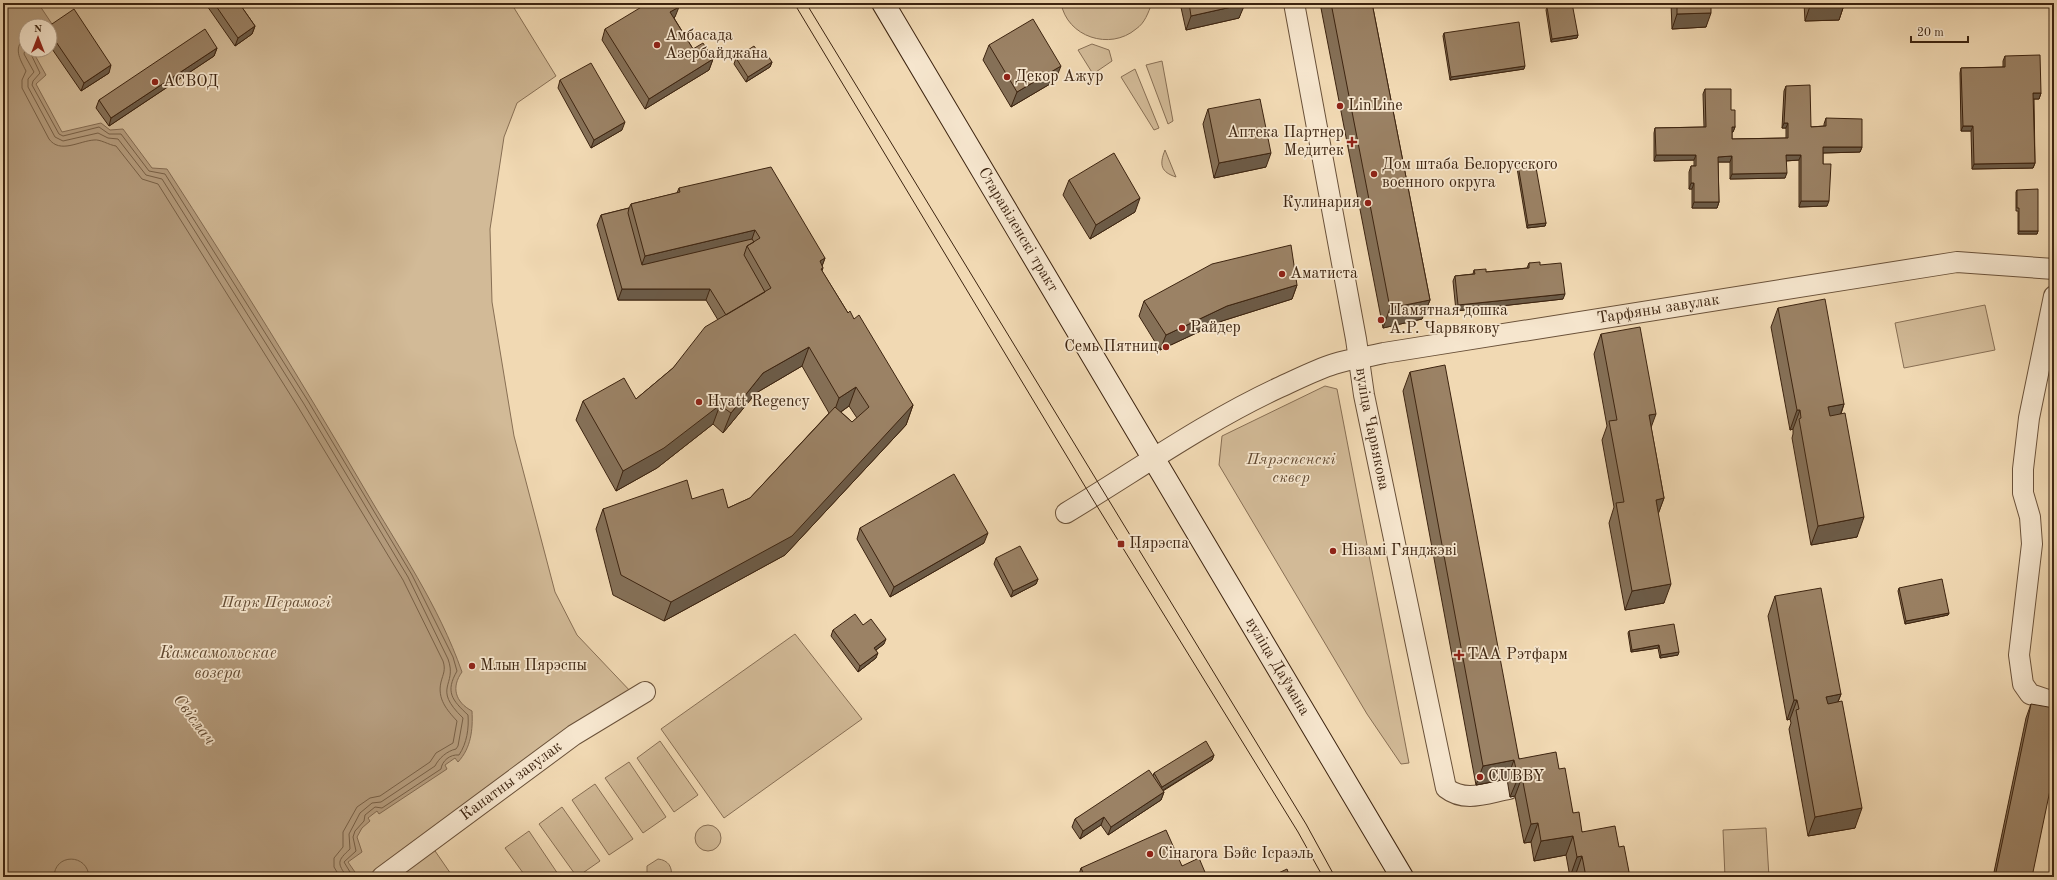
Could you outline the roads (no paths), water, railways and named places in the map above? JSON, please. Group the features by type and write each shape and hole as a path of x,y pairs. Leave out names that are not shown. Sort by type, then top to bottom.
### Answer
{"main road":[{"name":"Старавіленскі тракт","path":"883,3 1153,457"},
{"name":"вуліца Даўмана","path":"1153,457 1402,877"}],"street":[{"name":"вуліца Чарвякова","path":"1294,3 1359,358 1364,395 1446,788 1456,795 1468,797 1509,789"},
{"name":"Тарфяны завулак","path":"1066,513 1115,484 1153,457 1255,399 1333,364 1359,358 1957,262 1986,262 2054,269"},
{"path":"2054,296 2029,418 2023,469 2022,493 2030,517 2032,544 2019,656 2022,684 2030,694 2054,702"},
{"name":"Канатны завулак","path":"382,877 574,735 645,692"}],"water":[{"name":"Камсамольскае возера","path":"3,3 38,3 48,18 18,18 18,58 36,58 46,75 36,84 62,132 101,123 110,130 123,129 152,168 167,169 267,327 418,578 442,624 462,672 457,683 456,694 458,699 472,711 472,725 466,751 458,762 455,758 445,765 447,769 379,814 377,811 368,818 370,821 362,828 357,837 362,852 348,862 357,875 355,877 75,877 72,873 67,877 5,877 3,875"}],"tram line":[{"path":"794,3 1092,498 1298,832 1323,877"},
{"path":"806,3 1306,824 1335,877"}],"place":[{"name":"Амбасада Азербайджана","path":"657,45"},
{"name":"Декор Ажур","path":"1007,77"},
{"name":"АСВОД","path":"155,82"},
{"name":"LinLine","path":"1340,106"},
{"name":"Аптека Партнер Медитек","path":"1352,142"},
{"name":"Дом штаба Белорусского военного округа","path":"1374,174"},
{"name":"Кулинария","path":"1368,203"},
{"name":"Аматиста","path":"1282,274"},
{"name":"Памятная дошка А.Р. Чарвякову","path":"1381,320"},
{"name":"Райдер","path":"1182,328"},
{"name":"Семь Пятниц","path":"1166,347"},
{"name":"Hyatt Regency","path":"699,402"},
{"name":"Пярэспа","path":"1121,544"},
{"name":"Нізамі Гянджэві","path":"1333,551"},
{"name":"ТАА Рэтфарм","path":"1459,655"},
{"name":"Млын Пярэспы","path":"472,666"},
{"name":"CUBBY","path":"1480,777"},
{"name":"Сінагога Бэйс Ісраэль","path":"1150,854"}],"park label":[{"name":"Пярэспенскі сквер","path":"1291,469"},
{"name":"Парк Перамогі","path":"276,603"}],"water label":[{"name":"Свіслач","path":"194,720"}]}
